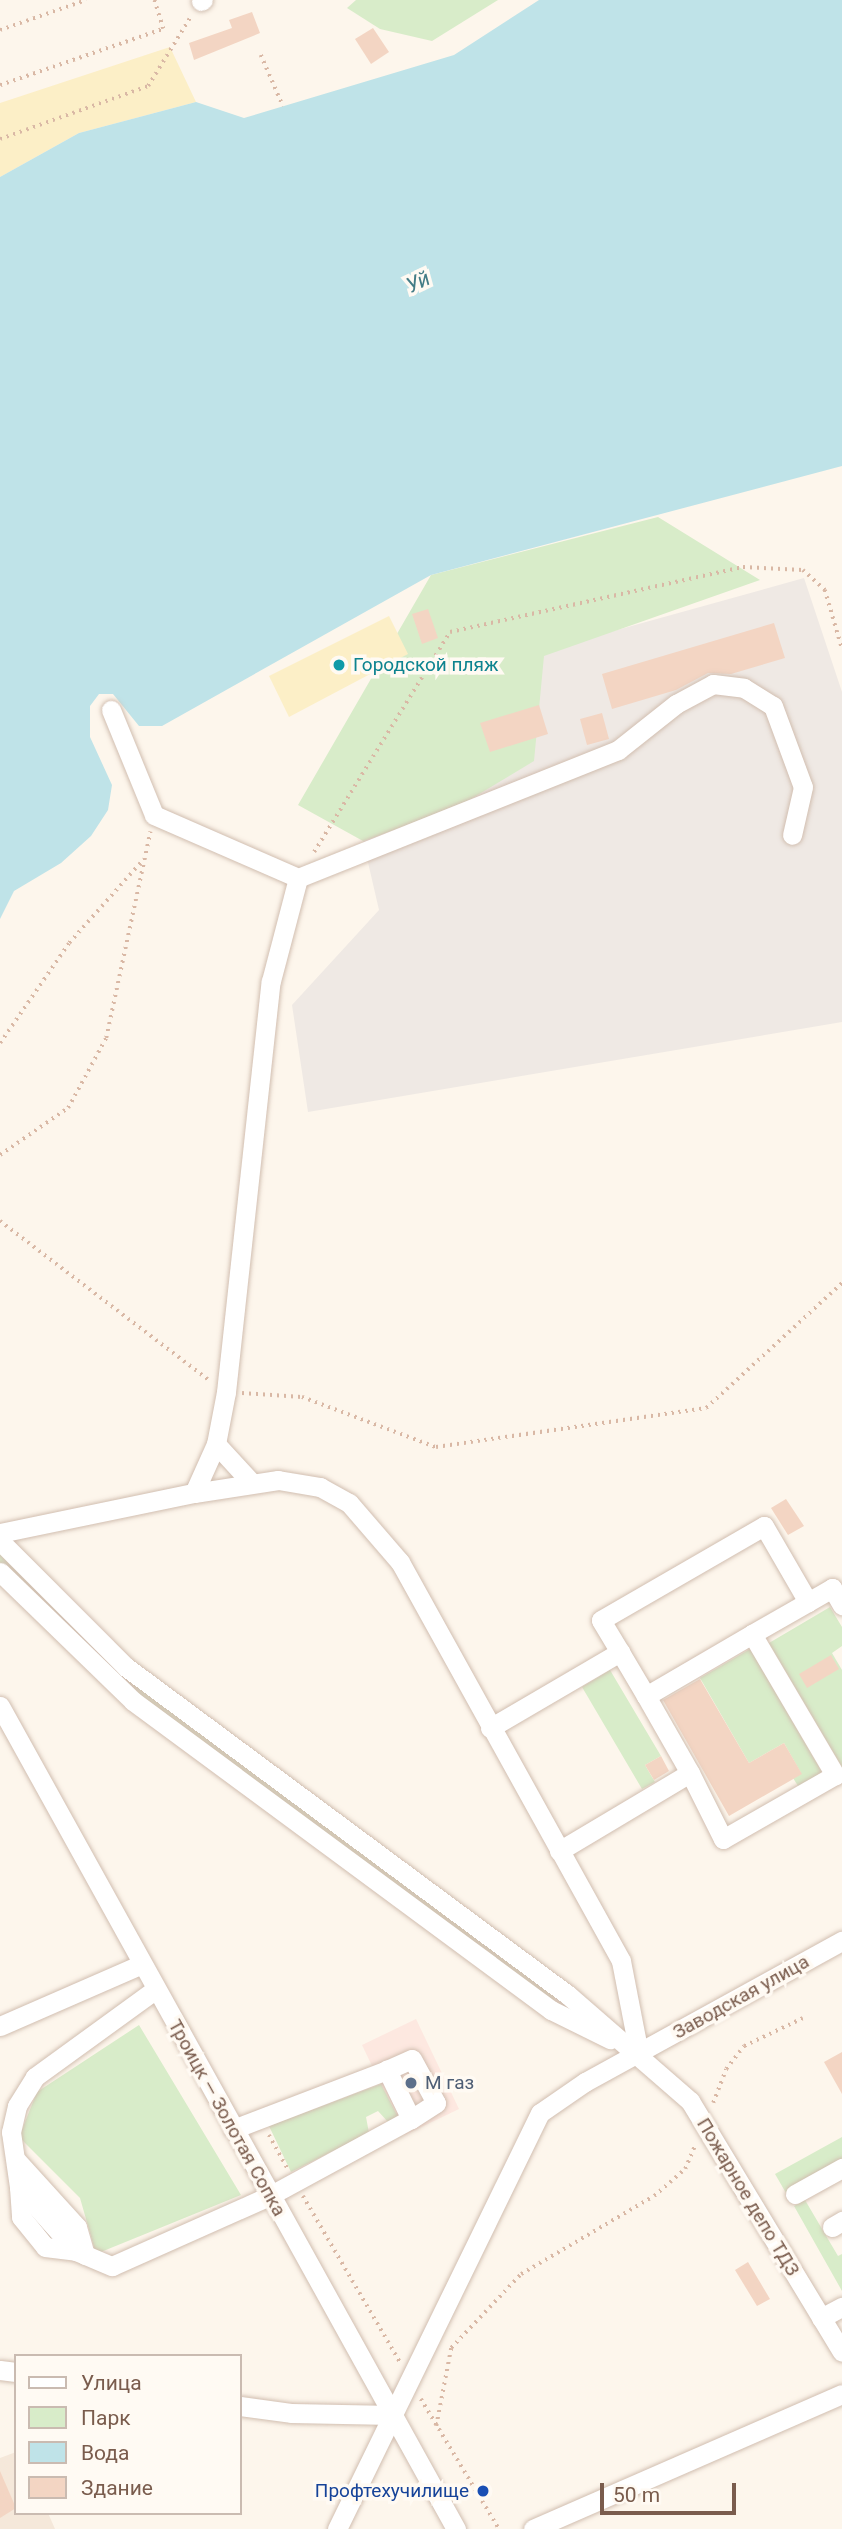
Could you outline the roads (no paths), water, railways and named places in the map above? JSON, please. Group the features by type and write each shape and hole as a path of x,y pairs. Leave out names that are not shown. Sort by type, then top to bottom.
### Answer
{"street":[{"path":"111,710 154,815 298,878 618,750 676,704 713,684 744,688 773,706 803,788 792,835"},
{"path":"194,1493 216,1444 226,1392 271,981 298,878"},
{"path":"216,1444 251,1482"},
{"path":"0,1534 251,1482 278,1480 320,1487 348,1503 368,1522 400,1562 621,1961 639,2054"},
{"path":"752,1634 835,1774 723,1839 690,1773 601,1620 764,1526 808,1602"},
{"path":"0,1541 127,1667 568,1995 639,2054"},
{"path":"0,1572 133,1701 551,2010 639,2054"},
{"path":"646,1696 832,1588 842,1605"},
{"path":"490,1728 620,1652"},
{"name":"Троицк — Золотая Сопка","path":"0,1706 269,2196 456,2529"},
{"path":"559,1851 690,1773"},
{"name":"Заводская улица","path":"337,2529 540,2113 585,2082 842,1941"},
{"path":"0,2026 142,1964"},
{"path":"156,1989 35,2077 17,2106 10,2132 17,2161 19,2187 81,2253 112,2266 269,2196 436,2103 412,2059 233,2129"},
{"name":"Пожарное депо ТДЗ","path":"639,2054 690,2101 842,2353"},
{"path":"387,2070 411,2119"},
{"path":"17,2161 77,2227 81,2253"},
{"path":"795,2194 842,2168"},
{"path":"821,2318 842,2307"},
{"path":"533,2529 842,2394"},
{"path":"242,2406 290,2413 393,2415"}],"water":[{"name":"Уй","path":"539,0 842,0 842,466 431,575 162,726 139,726 113,694 99,694 90,706 90,737 112,785 108,810 91,836 61,863 14,891 0,919 0,177 79,133 196,102 244,118 454,55"}],"place":[{"name":"Городской пляж","path":"339,665"},
{"name":"М газ","path":"411,2083"},
{"name":"Профтехучилище","path":"483,2491"}]}
